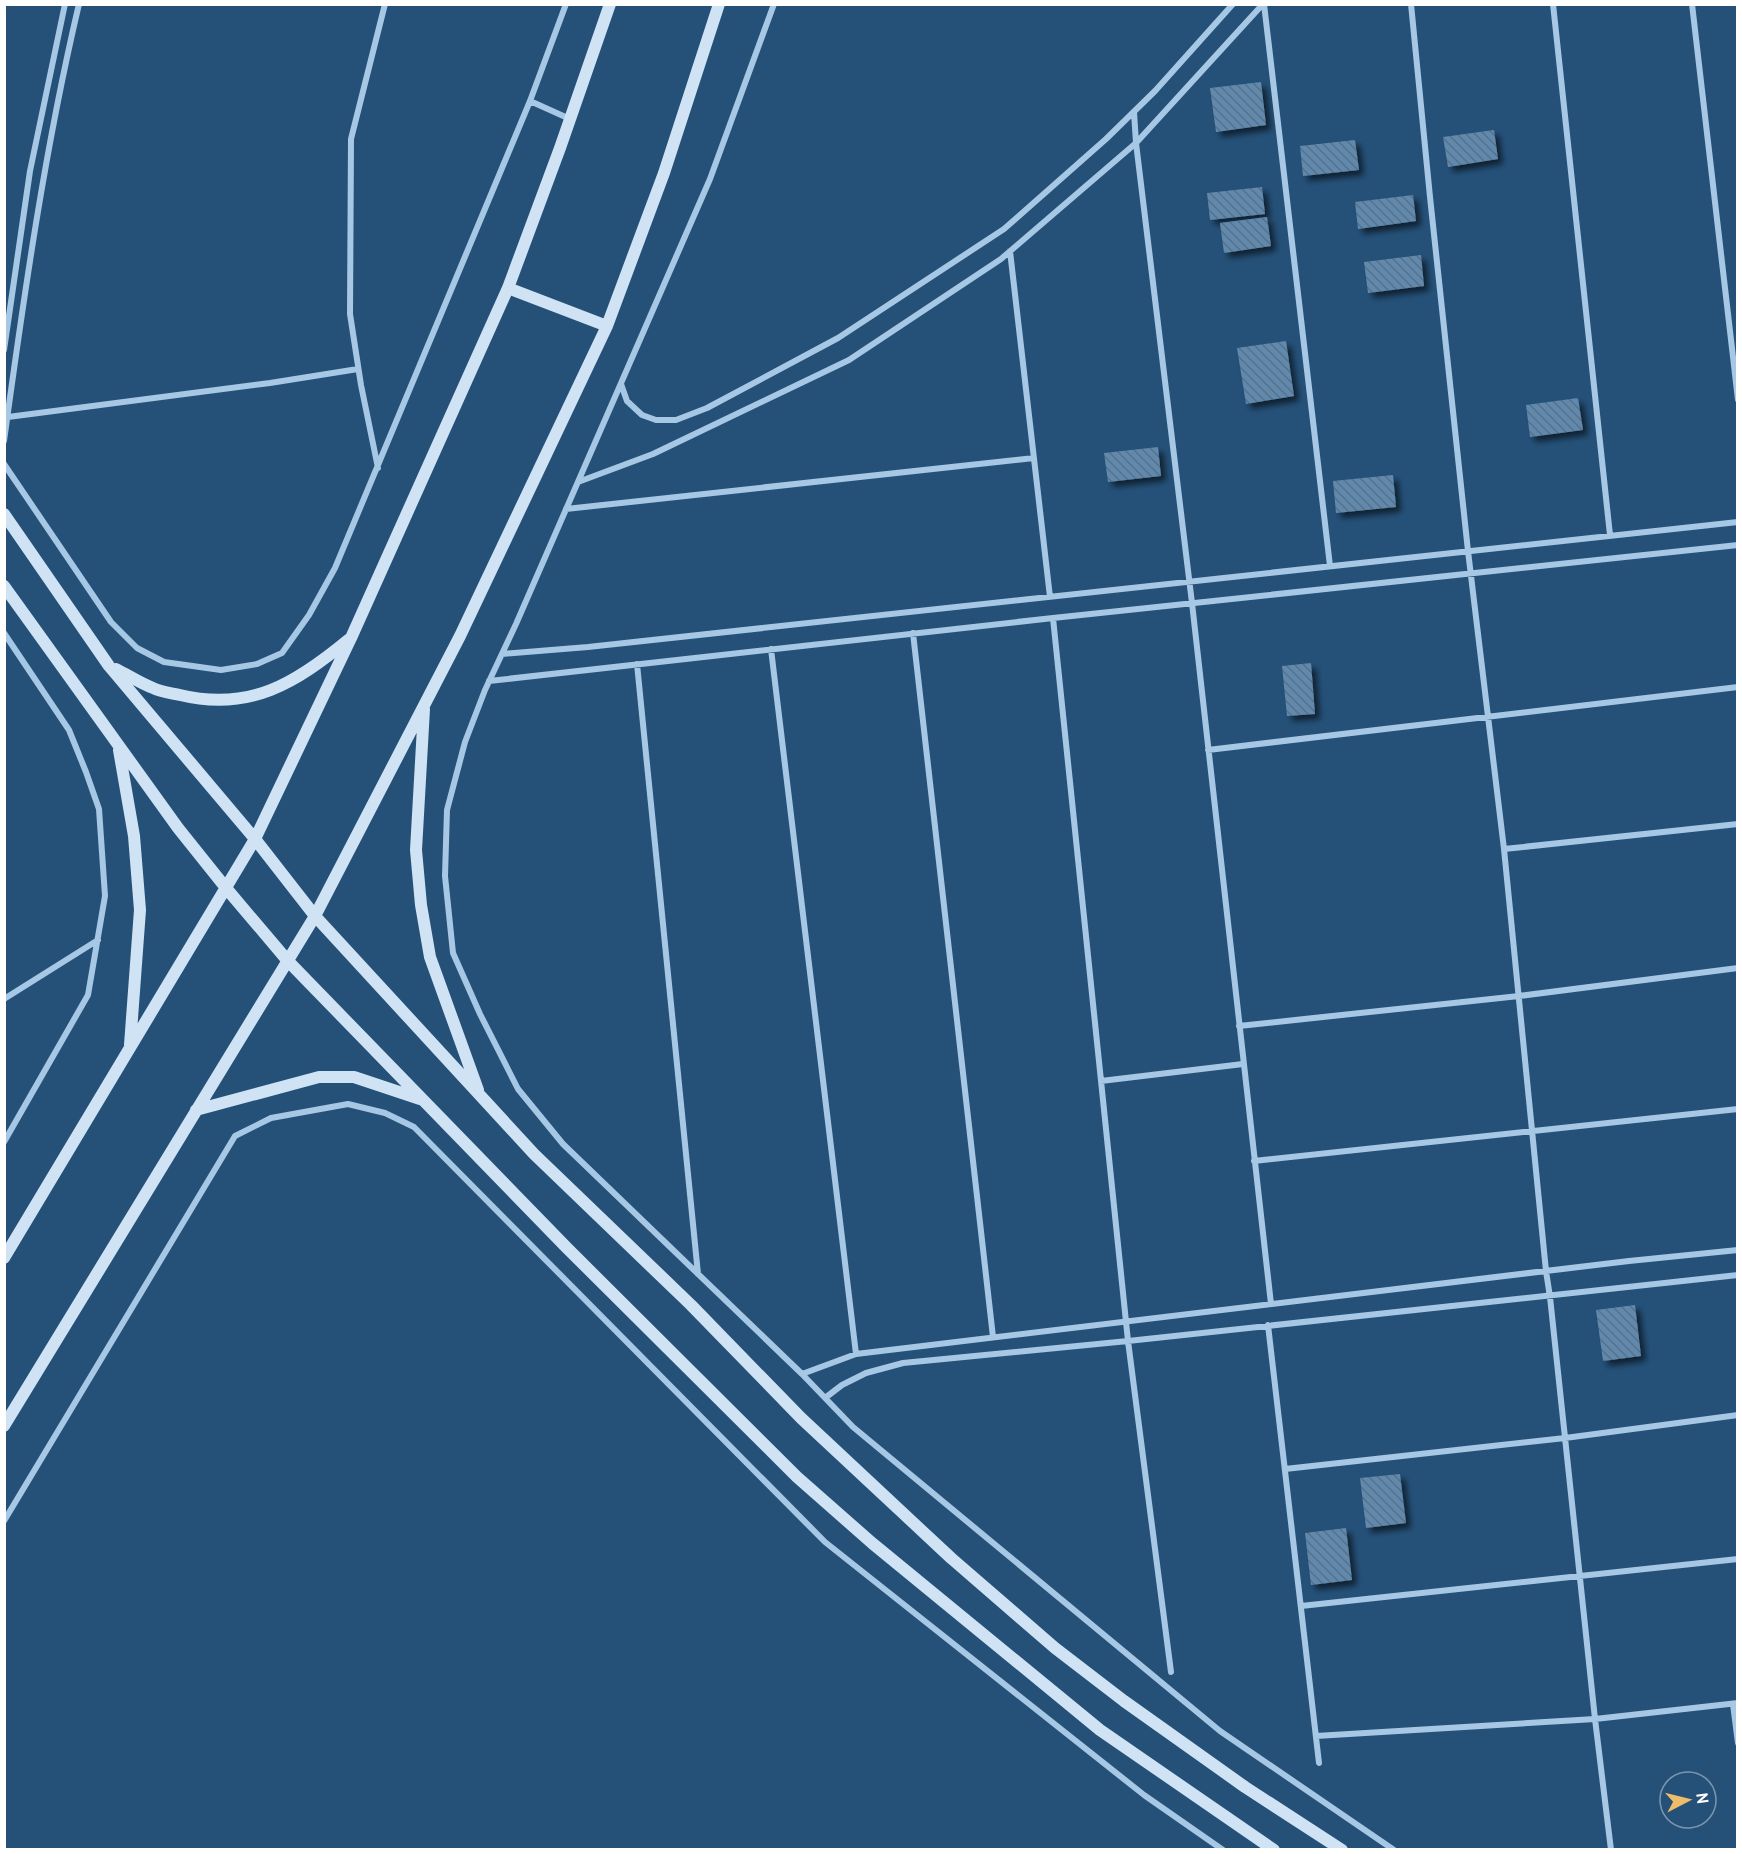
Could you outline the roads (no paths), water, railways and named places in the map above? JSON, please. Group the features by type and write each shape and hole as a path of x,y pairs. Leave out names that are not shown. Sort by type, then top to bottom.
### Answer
{"main road":[{"path":"4,1257 255,839 351,638 508,288 610,4"},
{"path":"4,1426 315,916 460,636 607,326 664,173 719,4"},
{"path":"508,288 607,326"},
{"path":"4,514 110,666 255,839 315,916 534,1154 691,1305 801,1418 951,1558 1055,1648 1124,1701 1245,1787 1342,1850"},
{"path":"4,586 178,828 287,960 567,1248 797,1477 872,1543 1100,1730 1274,1850"},
{"path":"110,666 154,689 201,700 235,700 265,693 290,682 316,666 351,638"},
{"path":"424,705 416,850 421,905 430,957 480,1095"},
{"path":"118,745 134,836 140,910 129,1049"},
{"path":"196,1110 319,1077 354,1077 424,1100"}],"street":[{"path":"4,351 30,171 65,4"},
{"path":"4,441 21,316 62,74 79,4"},
{"path":"378,468 358,369 350,315 351,139 386,4"},
{"path":"4,464 111,622 137,648 164,662 221,670 256,664 282,653 309,615 335,568 530,101 566,4"},
{"path":"774,4 710,178 489,681 465,742 447,810 445,876 453,953 480,1014 518,1089 563,1144 853,1426 1220,1731 1394,1850"},
{"path":"621,384 627,401 642,415 656,420 676,420 707,408 838,338 1004,229 1134,112 1233,4"},
{"path":"578,482 653,454 849,360 1010,251 1136,143 1264,4"},
{"path":"1264,4 1330,566"},
{"path":"1412,4 1431,209 1468,551 1504,849 1546,1271 1611,1850"},
{"path":"1553,4 1610,535"},
{"path":"1692,4 1737,400"},
{"path":"530,101 570,119"},
{"path":"1134,112 1271,1304"},
{"path":"1010,251 1050,597"},
{"path":"8,417 270,383 358,369"},
{"path":"566,509 1034,458"},
{"path":"502,654 600,646 1737,522"},
{"path":"489,681 1737,545"},
{"path":"1053,618 1125,1321 1171,1672"},
{"path":"4,633 69,730 99,808 105,896 88,995 4,1142"},
{"path":"913,633 993,1337"},
{"path":"771,649 856,1354"},
{"path":"637,664 698,1274"},
{"path":"1208,750 1737,687"},
{"path":"1504,849 1737,824"},
{"path":"4,999 98,940"},
{"path":"1239,1026 1519,996 1737,968"},
{"path":"1101,1081 1243,1064"},
{"path":"4,1521 235,1136 271,1118 348,1104 385,1113 414,1127 825,1542 1144,1795 1223,1850"},
{"path":"1254,1161 1737,1109"},
{"path":"802,1374 856,1354 1546,1271 1737,1251"},
{"path":"825,1398 842,1385 866,1373 903,1363 1550,1297 1737,1275"},
{"path":"1268,1325 1319,1763"},
{"path":"1285,1469 1565,1438 1737,1415"},
{"path":"1301,1606 1737,1559"},
{"path":"1316,1736 1595,1719 1735,1703 1737,1743"}]}
